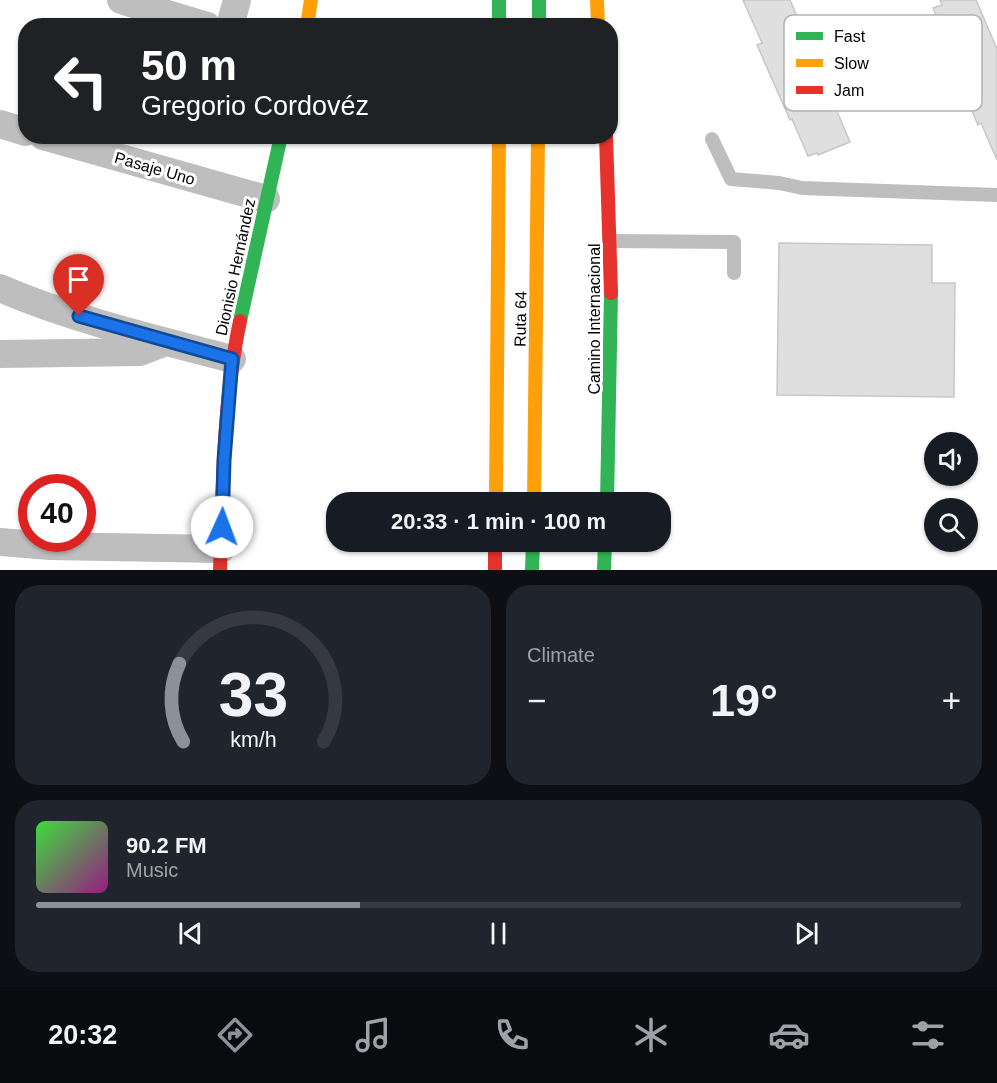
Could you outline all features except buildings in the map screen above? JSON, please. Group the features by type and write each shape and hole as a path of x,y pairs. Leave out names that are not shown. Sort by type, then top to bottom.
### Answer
{"main road":[{"path":"308,18 311,0"},
{"path":"499,0 499,18"},
{"path":"539,0 539,18"},
{"path":"597,0 598,18"},
{"name":"Dionisio Hernández","path":"220,560 224,460 232,359 279,144"},
{"name":"Ruta 64","path":"496,492 499,144"},
{"name":"Ruta 64","path":"534,492 538,144"},
{"name":"Camino Internacional","path":"607,144 611,197 611,356 607,492"},
{"path":"495,552 495,570"},
{"path":"532,570 533,552"},
{"path":"604,570 605,552"}],"street":[{"path":"121,0 181,18"},
{"path":"232,18 237,0"},
{"path":"0,124 18,130"},
{"name":"Pasaje Uno","path":"71,144 266,199"},
{"path":"0,288 57,309 232,359"},
{"path":"0,354 140,352 166,342"},
{"path":"0,542 220,560"}],"lane":[{"path":"712,139 731,179 779,183 802,188 997,195"},
{"path":"611,241 734,242 734,273"}],"traffic: fast":[{"path":"499,0 499,18"},
{"path":"539,0 539,18"},
{"path":"240,321 279,144"},
{"path":"607,492 611,293"},
{"path":"532,570 533,552"},
{"path":"604,570 605,552"}],"traffic: slow":[{"path":"308,18 311,0"},
{"path":"597,0 598,18"},
{"path":"496,492 499,144"},
{"path":"534,492 538,144"}],"traffic: jam":[{"path":"606,144 611,293"},
{"path":"220,570 227,413 240,321"},
{"path":"495,552 495,570"}],"route":[{"path":"79,316 232,359 224,460 222,527"}]}
